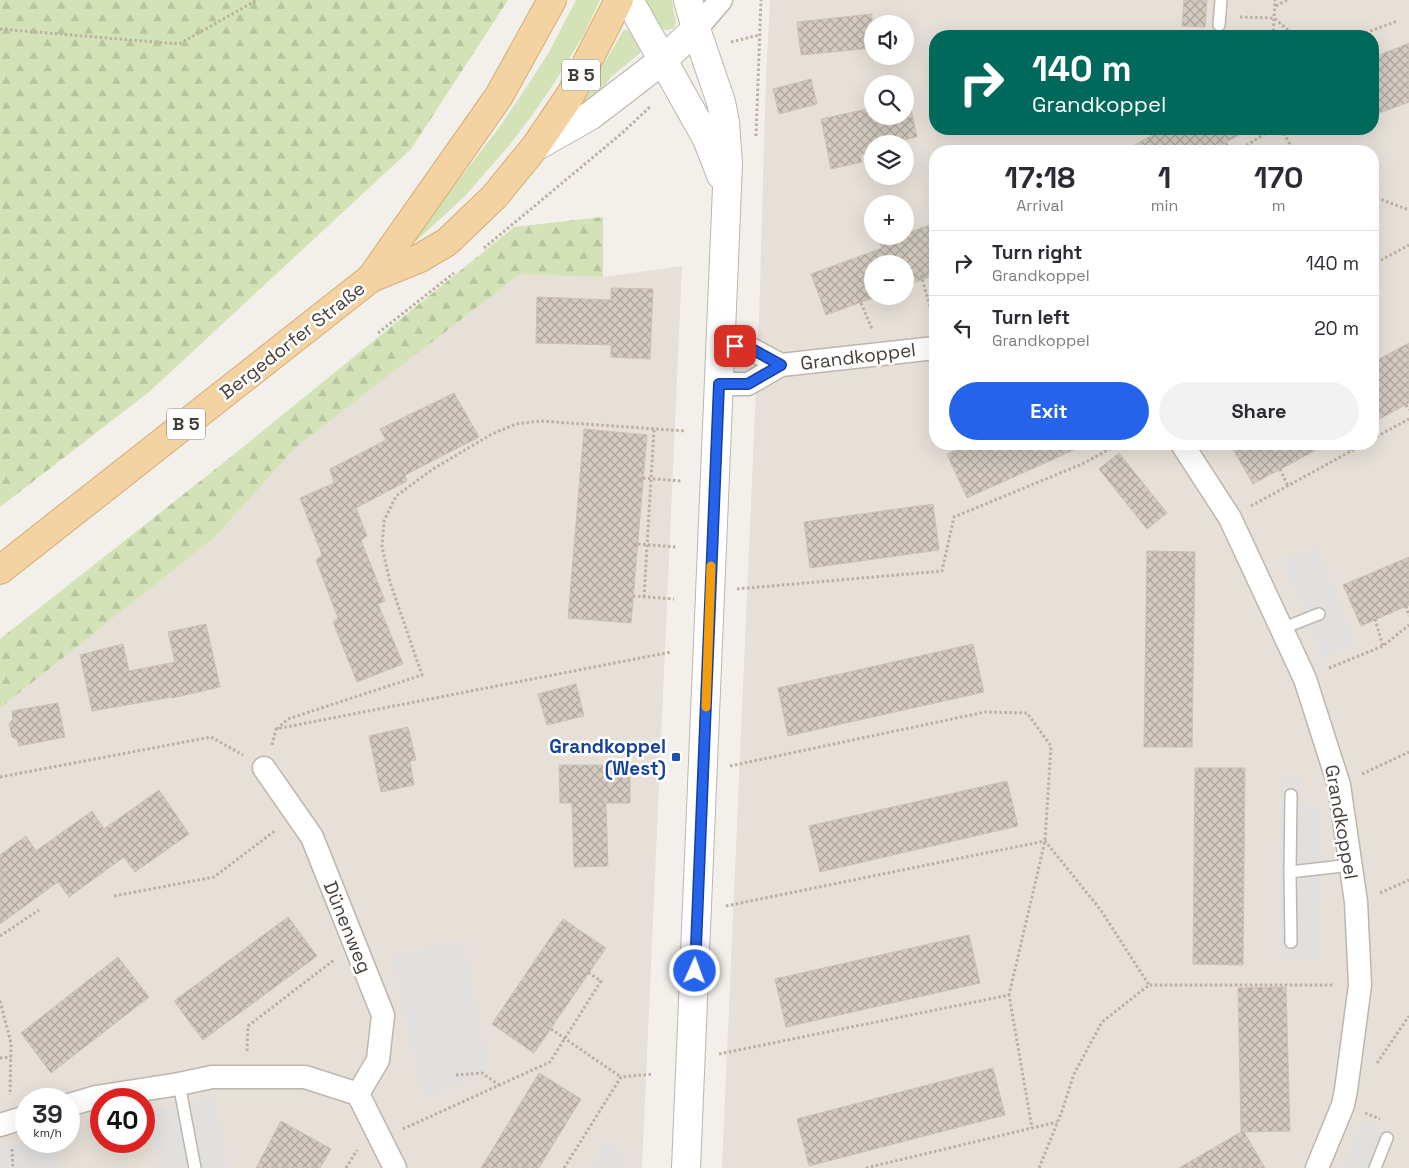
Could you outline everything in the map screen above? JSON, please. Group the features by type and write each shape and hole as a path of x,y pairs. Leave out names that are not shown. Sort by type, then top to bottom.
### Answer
{"main road":[{"name":"Bergedorfer Straße","path":"371,278 499,96 552,0"},
{"name":"Bergedorfer Straße","path":"0,570 371,278 420,258 447,242 494,197 535,147 571,94 619,0"}],"street":[{"path":"629,0 707,139 727,190"},
{"path":"686,1168 728,164 721,102 688,0"},
{"path":"535,147 590,116 662,60 696,29 721,0"},
{"name":"Grandkoppel","path":"721,345 750,348 781,365"},
{"name":"Grandkoppel","path":"719,384 748,384 781,365 929,349"},
{"name":"Grandkoppel","path":"1186,450 1230,518 1305,679 1339,785 1356,902 1360,985 1344,1098 1317,1168"},
{"name":"Dünenweg","path":"264,768 312,837 383,1015 378,1060 358,1094"},
{"path":"80,1102 96,1097 179,1084 212,1076 305,1077 358,1094 395,1168"}],"lane":[{"path":"1219,21 1220,0"},
{"path":"1281,629 1319,614"},
{"path":"1291,795 1291,942"},
{"path":"1290,872 1351,865"},
{"path":"179,1084 195,1168"},
{"path":"1375,1168 1388,1138"}],"path":[{"path":"0,29 179,44 257,0"},
{"path":"759,35 760,0"},
{"path":"1273,30 1276,0"},
{"path":"1275,6 1287,0"},
{"path":"1219,21 1274,18 1288,30"},
{"path":"1373,30 1398,21"},
{"path":"480,252 648,110"},
{"path":"1247,145 1263,135"},
{"path":"1379,199 1409,210"},
{"path":"1379,261 1409,245"},
{"path":"378,333 459,269"},
{"path":"921,275 929,303"},
{"path":"1406,405 1409,410"},
{"path":"1379,435 1409,419"},
{"path":"0,777 211,737 264,768 276,729 288,718 422,675 390,582 382,547 384,520 396,496 433,469 492,434 516,424 540,421 686,431"},
{"path":"644,597 654,429"},
{"path":"736,589 942,571 954,517 1082,464 1108,450"},
{"path":"1230,518 1351,451"},
{"path":"1280,469 1288,486"},
{"path":"643,478 682,481"},
{"path":"638,544 678,547"},
{"path":"633,596 674,599"},
{"path":"1406,606 1409,616"},
{"path":"1375,620 1383,646"},
{"path":"1305,679 1383,646 1409,625"},
{"path":"276,729 671,652"},
{"path":"729,766 985,712 1027,713 1051,746 1045,841 1009,995 1032,1128"},
{"path":"1339,785 1409,752"},
{"path":"114,896 214,877 296,815"},
{"path":"726,906 1045,841"},
{"path":"1045,841 1100,909 1149,985"},
{"path":"0,936 40,910"},
{"path":"246,1076 248,1026 355,944"},
{"path":"380,1139 550,1062 601,981 589,973"},
{"path":"1039,1168 1074,1074 1102,1022 1149,985 1360,985"},
{"path":"719,1054 1009,995"},
{"path":"0,1001 11,1043 12,1121"},
{"path":"1384,1121 1344,1098 1378,1062 1409,1016"},
{"path":"551,1029 621,1077 653,1074"},
{"path":"0,1058 11,1057"},
{"path":"456,1075 482,1073 499,1085"},
{"path":"564,1168 621,1077"},
{"path":"866,1168 1057,1122"}],"shaded area":[{"path":"770,0 1409,0 1409,1168 722,1168 759,320"},
{"path":"682,266 642,1168 0,1168 0,708 215,537 296,447 521,273 603,277"},
{"path":"1317,546 1356,643 1322,658 1282,558"},
{"path":"1281,776 1301,776 1299,805 1321,805 1320,959 1278,960"},
{"path":"464,940 489,1070 423,1101 392,956"},
{"path":"215,1098 228,1168 159,1168 155,1147 155,1110"},
{"path":"1363,1120 1390,1131 1374,1168 1343,1168"},
{"path":"606,1141 627,1153 626,1168 590,1168"},
{"path":"15,1145 15,1153 58,1153 60,1168 0,1168 0,1146"}],"green space":[{"path":"0,0 508,0 411,149 149,392 0,507"},
{"path":"576,0 600,0 583,36 555,82 507,148 465,196 415,242 410,242 498,129 549,52"},
{"path":"645,0 672,0 676,23 674,28 663,30"},
{"path":"626,29 641,50 640,53 612,76 589,105 586,106 582,101 623,31"},
{"path":"603,217 603,277 520,274 296,447 215,537 0,708 0,639 227,460 514,227"}],"building":[{"path":"1184,0 1207,0 1205,27 1182,26"},
{"path":"872,14 864,15 864,49 801,55 797,22"},
{"path":"1409,43 1409,102 1379,113 1379,55"},
{"path":"811,79 817,104 779,114 773,89"},
{"path":"864,110 864,125 914,125 914,123 917,137 914,138 914,135 864,135 864,154 860,155 862,162 831,169 821,119"},
{"path":"1152,135 1239,135 1221,145 1135,145"},
{"path":"929,225 929,277 914,283 914,255 864,255 864,301 826,315 811,274 882,248 881,245 914,245 914,231"},
{"path":"611,288 653,289 650,359 611,357 611,345 536,343 537,297 611,300"},
{"path":"1409,343 1409,403 1379,419 1379,359"},
{"path":"454,393 479,437 405,475 407,481 356,508 367,536 361,540 385,601 378,604 403,664 357,682 333,622 338,618 316,560 322,555 300,498 334,483 330,469 386,440 380,429"},
{"path":"584,429 647,435 631,623 568,618"},
{"path":"956,450 1074,450 967,498 947,454"},
{"path":"1233,450 1316,450 1253,484"},
{"path":"1119,453 1167,513 1147,529 1099,469"},
{"path":"933,504 939,550 810,568 804,522"},
{"path":"1147,551 1195,552 1192,747 1144,747"},
{"path":"1409,557 1409,605 1361,626 1343,585"},
{"path":"206,624 220,687 172,698 92,711 80,655 123,644 129,671 175,662 168,632"},
{"path":"973,644 984,692 788,736 778,688"},
{"path":"576,684 584,716 547,725 538,694"},
{"path":"58,703 65,737 19,746 17,739 12,737 9,724 13,719 12,711"},
{"path":"408,727 416,760 410,761 414,785 381,792 369,736"},
{"path":"559,765 630,765 630,803 606,803 608,866 574,867 572,803 560,803"},
{"path":"1195,768 1245,768 1243,965 1193,964"},
{"path":"1007,781 1018,826 820,872 809,826"},
{"path":"159,790 189,834 135,872 124,857 69,897 58,882 0,924 0,855 26,836 36,851 92,811 104,829"},
{"path":"288,917 317,956 203,1040 174,1001"},
{"path":"563,919 606,948 534,1053 492,1024"},
{"path":"969,935 980,983 786,1027 775,979"},
{"path":"118,957 149,997 51,1073 21,1033"},
{"path":"1286,987 1290,1131 1244,1132 1265,1168 1179,1168 1241,1132 1238,988"},
{"path":"993,1068 1005,1115 809,1166 797,1119"},
{"path":"539,1073 581,1099 539,1168 481,1168"},
{"path":"281,1121 331,1149 320,1168 256,1168"}],"slow traffic":[{"path":"706,707 711,566"}],"place":[{"name":"Grandkoppel (West)","path":"676,757"}],"route":[{"path":"695,971 719,384 748,384 781,365 750,348 735,346"}]}
